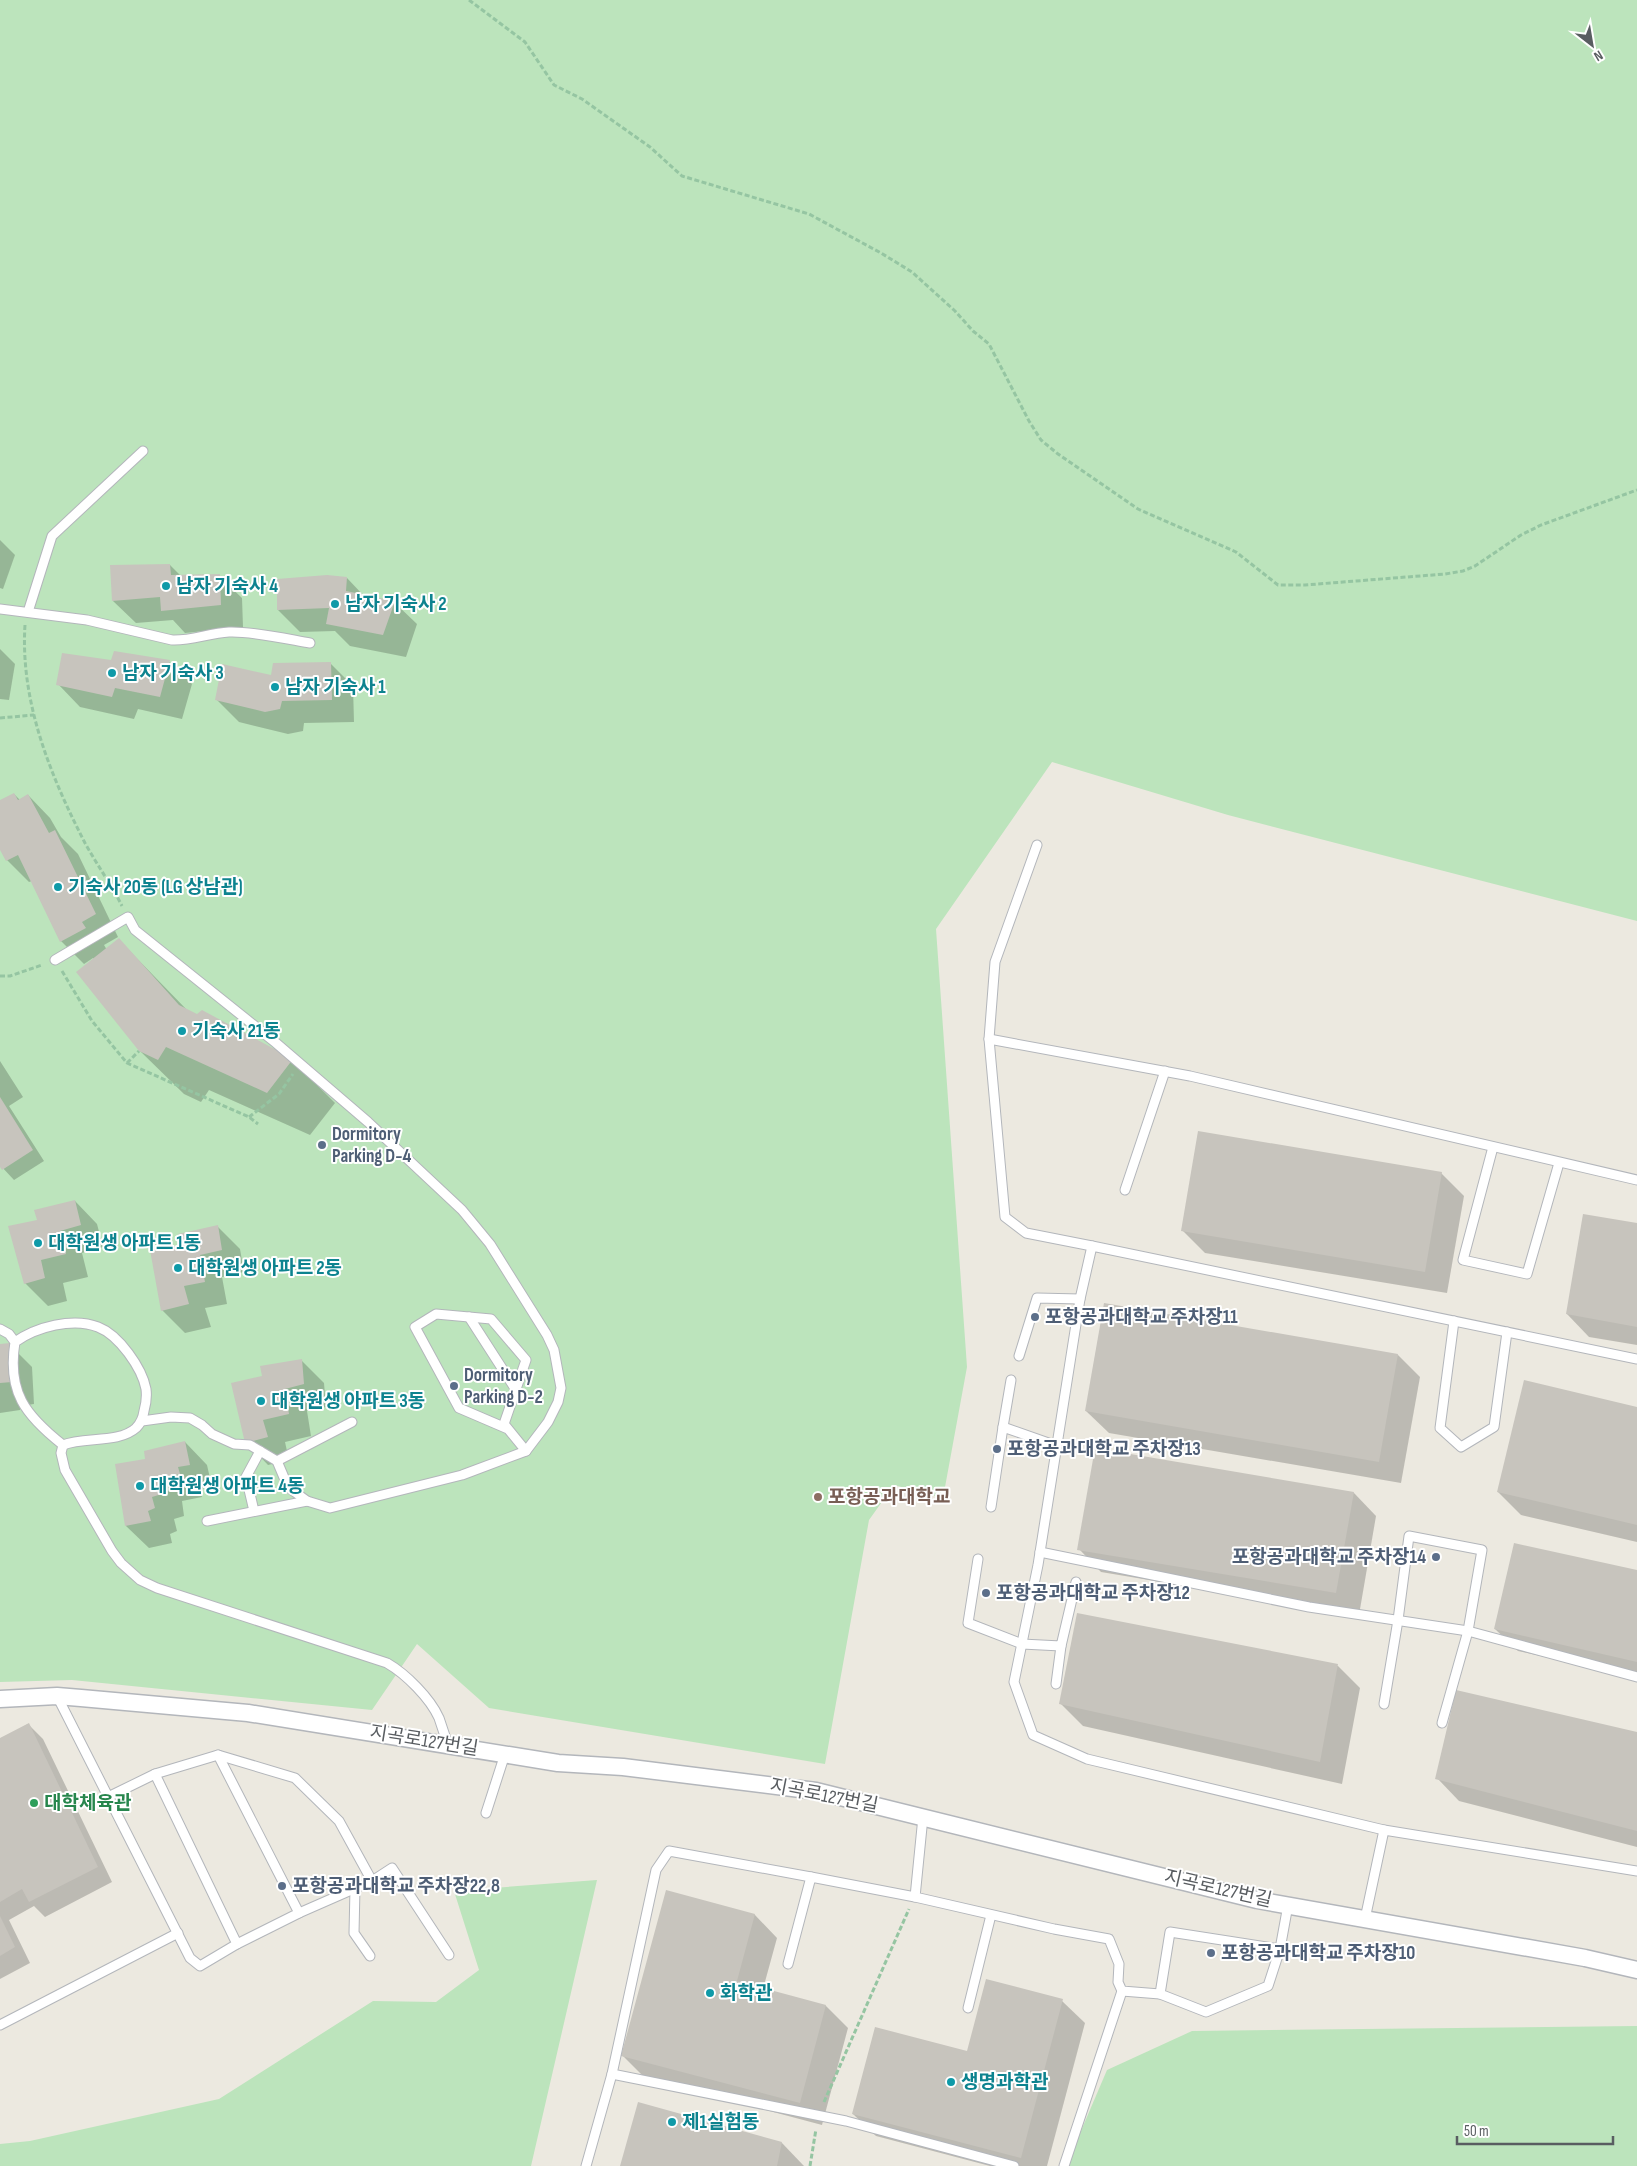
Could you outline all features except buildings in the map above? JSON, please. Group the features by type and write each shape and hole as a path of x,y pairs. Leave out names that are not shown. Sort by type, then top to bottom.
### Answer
{"street":[{"name":"지곡로127번길","path":"0,1699 57,1696 248,1714 558,1763 622,1767 816,1790 1257,1900 1586,1958 1637,1970"}],"lane":[{"path":"28,612 52,536 143,451"},
{"path":"0,608 87,620 172,640 184,640 209,633 232,632 310,643"},
{"path":"1037,845 995,962 989,1038 1005,1218 1026,1233 1637,1359"},
{"path":"55,960 128,917 136,930 368,1122 462,1210 490,1244 547,1335 554,1350 561,1388 558,1402 548,1422 526,1451 462,1475 330,1508 307,1501 288,1486 277,1461 250,1445 234,1444 212,1434 190,1418 171,1417 142,1421"},
{"path":"989,1038 1165,1071 1637,1180"},
{"path":"1125,1190 1165,1071"},
{"path":"1493,1147 1463,1260 1527,1274 1559,1163"},
{"path":"1092,1246 1080,1299 1040,1552 1014,1682 1033,1735 1087,1759 1384,1830 1637,1871"},
{"path":"1019,1356 1037,1298 1080,1299"},
{"path":"508,1429 459,1408 415,1327 436,1314 491,1320 526,1360 504,1424 526,1451"},
{"path":"469,1317 516,1390"},
{"path":"1454,1321 1440,1428 1460,1447 1494,1427 1507,1332"},
{"path":"15,1342 27,1334 60,1325 76,1324 98,1327 109,1334 130,1355 143,1378 147,1401 142,1421 136,1428 122,1435 94,1440 74,1440 63,1445 61,1452 65,1470 75,1490 121,1563 140,1580 157,1588 387,1663 398,1670 422,1695 438,1716 448,1745"},
{"path":"0,1329 9,1334 15,1342 12,1364 16,1386 32,1419 63,1445"},
{"path":"991,1508 1011,1380"},
{"path":"277,1461 352,1422"},
{"path":"1003,1427 1057,1446"},
{"path":"254,1511 246,1477 260,1451"},
{"path":"207,1521 307,1501"},
{"path":"1384,1704 1409,1536 1482,1550 1468,1631 1442,1722"},
{"path":"1040,1552 1309,1607 1468,1631 1637,1677"},
{"path":"978,1559 968,1623 1022,1644 1061,1646"},
{"path":"1056,1684 1061,1646 1076,1582"},
{"path":"57,1696 190,1958 200,1966 238,1944 372,1881 392,1868 449,1955"},
{"path":"486,1813 505,1754"},
{"path":"108,1797 155,1774 218,1755 295,1778 339,1822 372,1881"},
{"path":"218,1755 299,1914"},
{"path":"155,1774 238,1944"},
{"path":"915,1897 923,1817"},
{"path":"1365,1919 1384,1830"},
{"path":"586,2166 612,2074 656,1870 669,1850 915,1897 1054,1929 1109,1939 1118,1964 1118,1982 1122,1991 1064,2166"},
{"path":"788,1964 811,1876"},
{"path":"356,1888 354,1933 370,1956"},
{"path":"1122,1991 1160,1994 1206,2012 1268,1986 1280,1949 1288,1905"},
{"path":"968,2008 991,1915"},
{"path":"1160,1994 1170,1932 1280,1949"},
{"path":"0,2025 178,1933"},
{"path":"612,2074 818,2116 1014,2166"}],"path":[{"path":"469,0 525,42 554,85 582,99 650,148 682,176 809,214 864,243 912,272 989,344 1029,421 1041,440 1058,454 1138,509 1236,552 1278,585 1305,585 1445,574 1463,570 1475,566 1521,535 1541,525 1637,490"},
{"path":"28,612 24,645 29,688 34,715 48,762 56,783 86,844 128,917"},
{"path":"0,718 34,715"},
{"path":"0,976 10,976 55,960 92,1021 127,1063 249,1117 258,1124"},
{"path":"127,1063 139,1052"},
{"path":"249,1117 279,1094 300,1064"},
{"path":"810,2166 818,2116 915,1897"}],"green space":[{"path":"0,0 1637,0 1637,921 1228,815 1052,762 936,929 967,1367 943,1498 894,1485 869,1520 825,1764 489,1708 417,1644 372,1710 72,1680 0,1682"},
{"path":"597,1880 531,2166 0,2166 0,2144 30,2141 219,2099 373,2001 436,2002 479,1970 454,1891"},
{"path":"1637,2026 1637,2166 1066,2166 1107,2070 1192,2031"}],"place":[{"name":"남자 기숙사 4","path":"166,586"},
{"name":"남자 기숙사 2","path":"335,604"},
{"name":"남자 기숙사 3","path":"112,673"},
{"name":"남자 기숙사 1","path":"275,687"},
{"name":"기숙사 20동 (LG 상남관)","path":"58,887"},
{"name":"기숙사 21동","path":"182,1031"},
{"name":"Dormitory Parking D-4","path":"322,1145"},
{"name":"대학원생 아파트 1동","path":"38,1243"},
{"name":"대학원생 아파트 2동","path":"178,1268"},
{"name":"포항공과대학교 주차장11","path":"1035,1317"},
{"name":"Dormitory Parking D-2","path":"454,1386"},
{"name":"대학원생 아파트 3동","path":"261,1401"},
{"name":"포항공과대학교 주차장13","path":"997,1449"},
{"name":"대학원생 아파트 4동","path":"140,1486"},
{"name":"포항공과대학교","path":"818,1497"},
{"name":"포항공과대학교 주차장14","path":"1436,1557"},
{"name":"포항공과대학교 주차장12","path":"986,1593"},
{"name":"대학체육관","path":"34,1803"},
{"name":"포항공과대학교 주차장22,8","path":"282,1886"},
{"name":"포항공과대학교 주차장10","path":"1211,1953"},
{"name":"화학관","path":"710,1993"},
{"name":"생명과학관","path":"951,2082"},
{"name":"제1실험동","path":"672,2122"}]}
